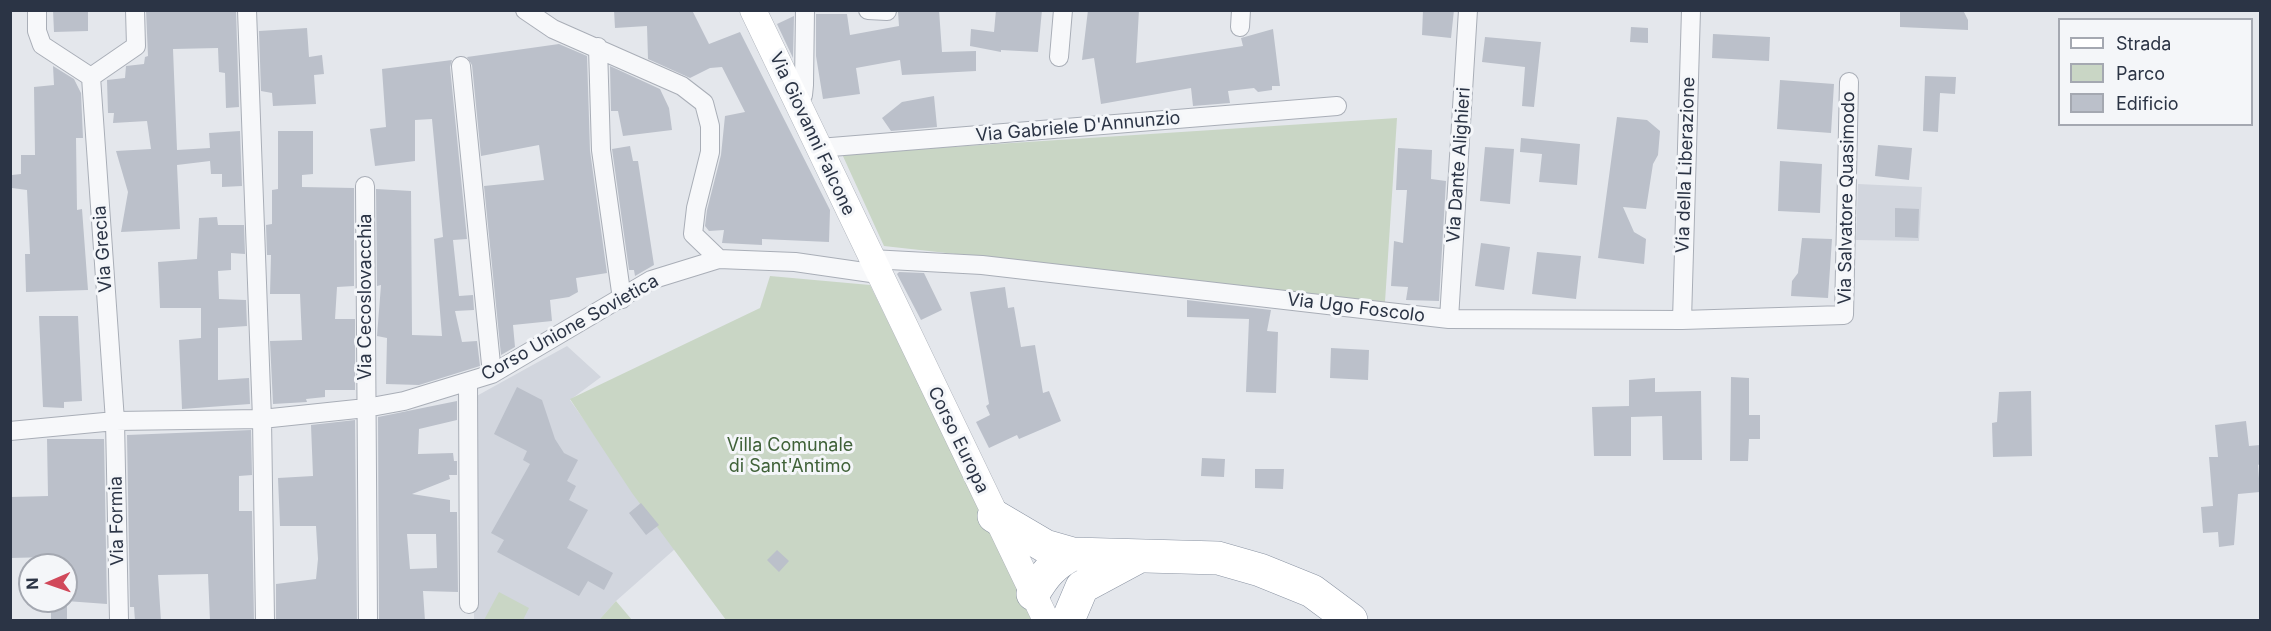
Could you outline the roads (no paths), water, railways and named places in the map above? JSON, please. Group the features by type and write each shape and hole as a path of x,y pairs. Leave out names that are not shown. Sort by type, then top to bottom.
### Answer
{"highway":[{"path":"994,516 1045,546 1073,554 1218,558 1250,567 1311,591 1352,621"},
{"path":"1039,607 1044,573 1059,561 1073,554"},
{"path":"1039,607 1082,587 1136,557"},
{"path":"1068,621 1082,587"}],"main road":[{"name":"Via Giovanni Falcone","path":"753,10 875,266"},
{"name":"Corso Europa","path":"875,266 1039,607"}],"street":[{"path":"37,10 37,31 42,45 91,77 136,46 135,10"},
{"path":"247,10 262,419 265,621"},
{"path":"525,10 553,29 682,86 704,103 710,126 710,152 696,208 693,234 719,259"},
{"path":"798,102 803,95 804,85 805,10"},
{"path":"868,10 888,11"},
{"path":"1059,57 1063,10"},
{"name":"Via Dante Alighieri","path":"1449,319 1468,10"},
{"name":"Via della Liberazione","path":"1682,320 1691,10"},
{"path":"598,47 601,150 622,298"},
{"path":"461,66 492,374"},
{"name":"Via Grecia","path":"91,77 114,421"},
{"name":"Via Salvatore Quasimodo","path":"1844,315 1849,82"},
{"name":"Via Gabriele D'Annunzio","path":"819,148 1337,106"},
{"name":"Via Cecoslovacchia","path":"365,186 368,621"},
{"name":"Corso Unione Sovietica","path":"10,431 114,421 262,419 366,408 404,401 492,374 651,280 719,259 875,266"},
{"name":"Via Ugo Foscolo","path":"875,266 982,265 1449,319 1682,320 1844,315"},
{"path":"468,383 469,604"},
{"name":"Via Formia","path":"114,421 119,621"}],"park label":[{"name":"Villa Comunale di Sant'Antimo","path":"790,456"}]}
